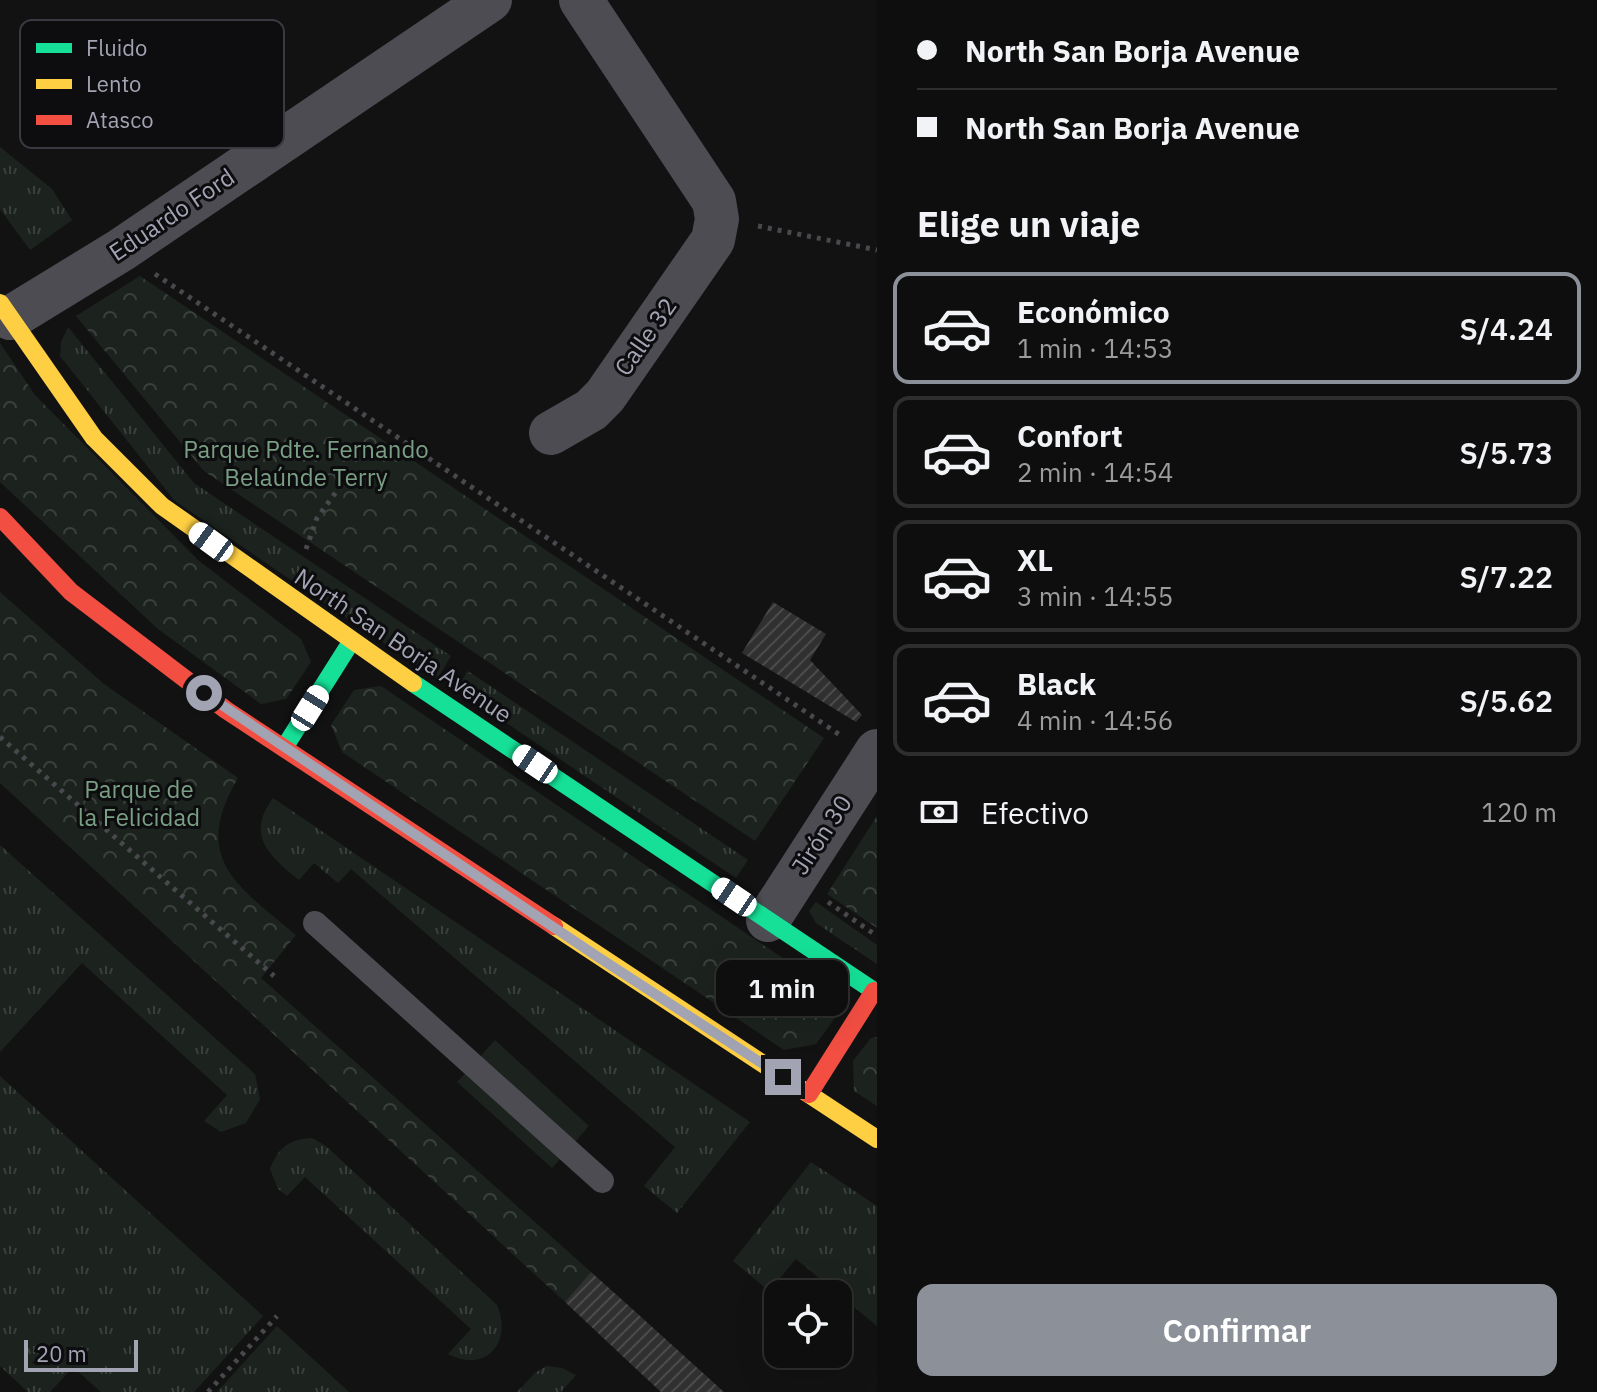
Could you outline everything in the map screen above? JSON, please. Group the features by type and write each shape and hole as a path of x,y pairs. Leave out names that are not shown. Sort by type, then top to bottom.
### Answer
{"main road":[{"name":"North San Borja Avenue","path":"5,311 94,438 162,506 351,642 876,992"},
{"path":"0,517 71,592 226,710 877,1139"},
{"path":"284,748 351,642"},
{"path":"809,1094 876,992"}],"street":[{"name":"Eduardo Ford","path":"284,140 490,0"},
{"path":"581,0 714,201 731,221"},
{"name":"Eduardo Ford","path":"5,311 121,250 272,148"},
{"name":"Calle 32","path":"551,433 591,410 605,396 713,240 731,221"},
{"name":"Jirón 30","path":"768,920 875,754"}],"lane":[{"path":"315,923 602,1181"}],"path":[{"path":"731,221 877,250"},
{"path":"151,271 875,754"},
{"path":"306,549 317,518 344,481"},
{"path":"0,737 274,976"},
{"path":"208,1392 277,1316"}],"green space":[{"path":"0,147 52,189 72,220 30,250 0,209"},
{"name":"Parque Pdte. Fernando Belaúnde Terry","path":"140,276 824,738 755,841 204,471 76,316"},
{"path":"68,327 194,483 451,656 437,679 175,501 60,356 61,342"},
{"path":"0,343 35,395 199,561 301,639 311,662 286,699 261,704 158,629 0,482"},
{"name":"Parque de la Felicidad","path":"0,592 104,684 238,778 224,806 219,830 220,850 227,868 240,885 296,935 261,978 591,1272 565,1302 0,783"},
{"path":"468,671 748,860 736,878 456,689"},
{"path":"381,686 821,984 835,1018 816,1044 784,1050 342,752 331,725 354,690"},
{"path":"273,798 750,1122 677,1213 644,1186 675,1147 351,869 338,883 314,863 299,880 288,871 271,854 261,834 265,811"},
{"path":"877,816 877,928 827,894"},
{"path":"0,845 255,1074 260,1099 246,1123 221,1132 204,1121 227,1095 82,963 0,1052"},
{"path":"816,902 877,945 877,964 816,923 809,911"},
{"path":"877,1037 877,1106 854,1091 853,1061 871,1038"},
{"path":"495,1040 589,1126 552,1168 457,1082"},
{"path":"0,1076 263,1316 194,1392 101,1392 73,1367 50,1392 28,1392 0,1366"},
{"path":"312,1138 326,1146 497,1305 501,1331 493,1351 474,1360 448,1354 471,1329 305,1177 287,1196 278,1189 270,1169 277,1155 297,1140"},
{"path":"811,1162 877,1206 877,1326 852,1305 852,1280 821,1280 796,1259 778,1280 764,1280 764,1287 733,1261"},
{"path":"277,1326 349,1392 217,1392"},
{"path":"546,1366 562,1368 576,1375 561,1392 517,1392 535,1373"}],"building":[{"path":"773,602 826,634 810,660 862,715 856,722 742,653"},
{"path":"591,1272 724,1392 661,1392 565,1302"}],"traffic: fast":[{"path":"284,748 351,642"},
{"path":"413,683 877,993"}],"traffic: slow":[{"path":"0,303 94,438 162,506 413,683"},
{"path":"554,926 877,1139"}],"traffic: jam":[{"path":"0,517 71,592 226,710 554,926"},
{"path":"809,1094 874,991"}],"route":[{"path":"204,693 783,1077"}]}
